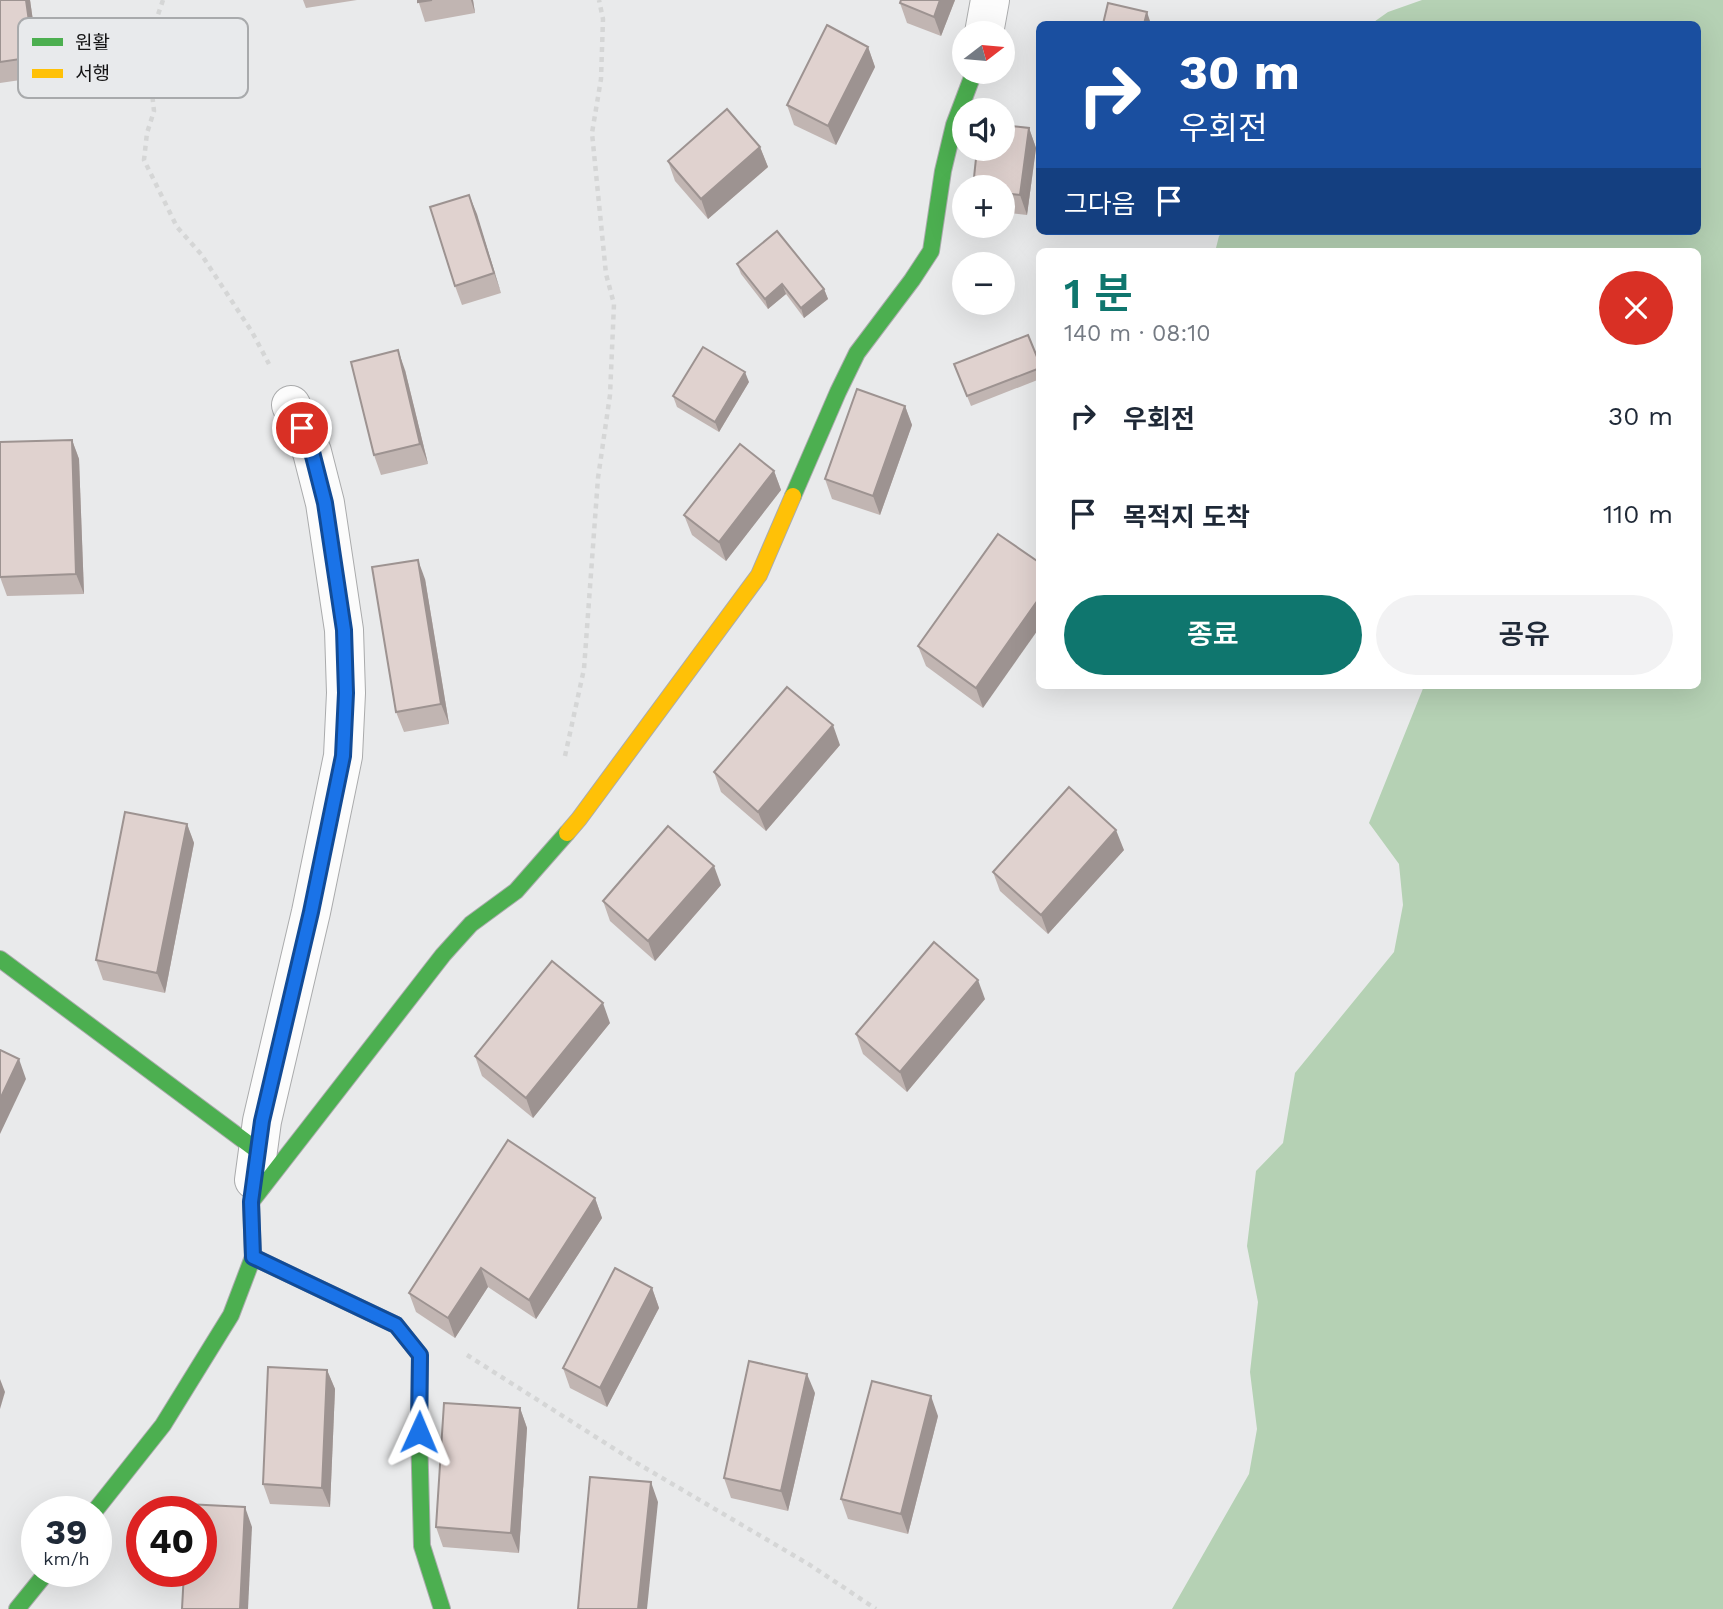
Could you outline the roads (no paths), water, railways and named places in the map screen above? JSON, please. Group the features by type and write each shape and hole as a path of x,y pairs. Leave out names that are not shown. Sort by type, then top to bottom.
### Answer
{"street":[{"path":"986,21 990,0"},
{"path":"251,1202 443,955 471,924 516,891 579,819 759,575 857,354 931,251 943,171 954,125 969,84"},
{"path":"107,1496 163,1426 231,1315 253,1257 251,1202 262,1121 311,912 343,756 346,693 344,630 325,503 312,452 291,405"},
{"path":"0,959 258,1151"},
{"path":"253,1257 396,1325 420,1355 422,1546 442,1609"},
{"path":"17,1609 35,1587"}]}
